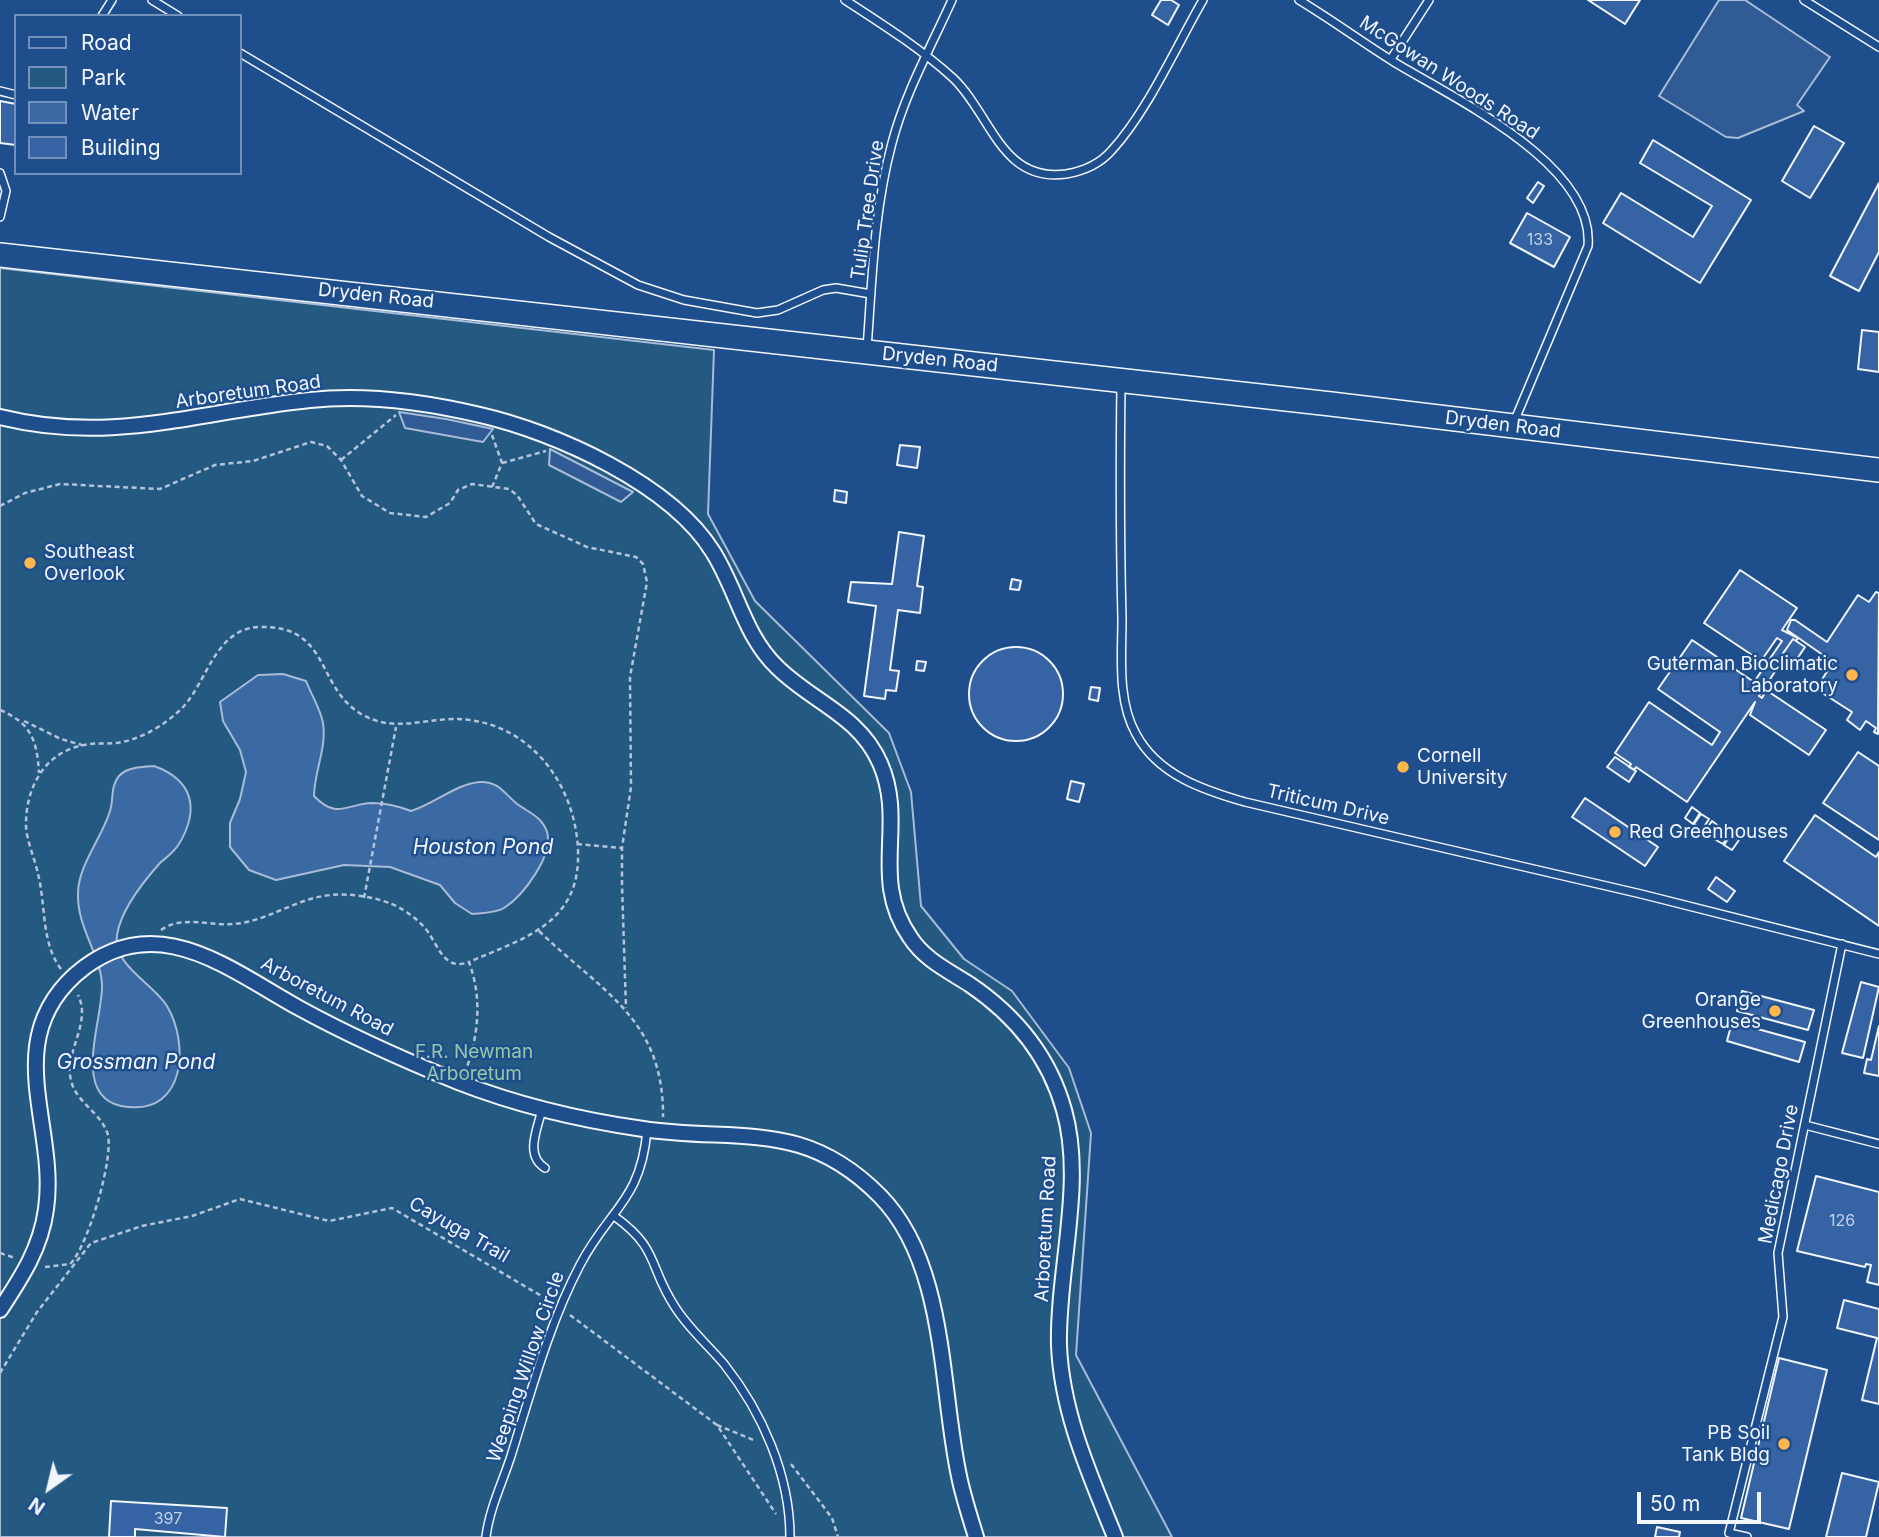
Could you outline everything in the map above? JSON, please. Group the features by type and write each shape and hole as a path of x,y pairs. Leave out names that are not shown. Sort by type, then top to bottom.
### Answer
{"main road":[{"name":"Dryden Road","path":"0,255 1121,381 1879,470"}],"street":[{"name":"Arboretum Road","path":"0,417 42,426 119,429 316,399 401,402 496,419 554,440 590,456 650,491 690,522 721,566 755,642 778,668 857,727 880,763 889,789 892,818 887,871 890,895 911,940 928,958 996,1003 1012,1018 1045,1062 1058,1093 1069,1135 1071,1171 1060,1315 1062,1380 1078,1444 1115,1537"},
{"name":"Arboretum Road","path":"0,1310 29,1263 43,1225 48,1191 34,1077 34,1052 45,1015 70,981 107,954 151,944 187,948 219,960 340,1029 461,1083 542,1109 647,1130 757,1135 797,1143 852,1172 896,1215 924,1270 959,1476 976,1537"}],"lane":[{"path":"152,0 175,14"},
{"path":"845,0 926,57 959,84 1003,149 1019,166 1047,175 1080,171 1105,157 1123,136 1203,0"},
{"name":"Tulip Tree Drive","path":"867,352 880,210 892,144 952,0"},
{"name":"McGowan Woods Road","path":"1299,0 1532,149 1565,184 1587,222 1588,246 1513,426"},
{"path":"1391,59 1429,0"},
{"path":"1804,0 1879,47"},
{"path":"242,54 549,237 638,285 684,300 757,313 778,310 824,290 836,288 872,294"},
{"path":"0,173 6,191 0,217"},
{"name":"Triticum Drive","path":"1121,381 1119,576 1124,694 1136,735 1159,764 1199,788 1245,802 1879,954"},
{"name":"Medicago Drive","path":"1747,1537 1729,1533 1783,1317 1778,1253 1842,944"},
{"path":"542,1109 533,1148 537,1162 545,1168"},
{"path":"1805,1125 1879,1144"},
{"name":"Weeping Willow Circle","path":"486,1537 561,1308 589,1248 637,1182 645,1159 647,1130"},
{"path":"614,1216 636,1232 647,1245 674,1306 722,1362 756,1411 778,1466 790,1536"}],"path":[{"path":"341,460 399,412 401,402"},
{"path":"492,487 502,463 490,433 496,419"},
{"path":"502,463 538,456 550,449 554,440"},
{"path":"2,503 41,487 60,484 160,489 215,465 253,461 311,442 327,446 341,460 362,496 382,510 406,517 426,517 439,511 464,486 509,489 517,495 536,524 579,544 636,557 646,571 644,605 630,677 631,787 622,848 622,944 626,1008"},
{"path":"29,1263 62,1267 76,1259 110,1154 106,1129 72,1087 71,1056 83,1008 70,981 54,959 47,935 43,892 26,829 28,794 39,773 62,753 82,745 122,742 154,730 181,709 215,653 235,635 257,627 284,629 305,638 318,653 346,701 360,713 396,726 450,719 474,720 522,740 545,760 561,782 570,803 578,857 571,891 556,915 539,931 460,965 441,955 425,928 403,910 387,902 332,894 306,899 266,917 234,924 180,922 159,930 151,944"},
{"path":"0,710 61,739 82,745"},
{"path":"22,720 33,739 39,773"},
{"path":"364,898 396,726"},
{"path":"577,844 622,848"},
{"path":"539,931 626,1008 649,1042 664,1087 663,1131"},
{"path":"461,1083 471,1057 478,1019 477,982 469,961"},
{"name":"Cayuga Trail","path":"0,1373 37,1312 91,1243 142,1226 192,1216 240,1199 329,1221 393,1208 561,1308 717,1424 790,1536"}],"green space":[{"name":"F.R. Newman Arboretum","path":"0,268 714,350 708,514 755,601 889,733 911,792 921,906 964,959 1012,991 1069,1068 1091,1133 1076,1355 1172,1537 0,1537"}],"shaded area":[{"path":"1719,0 1745,0 1830,57 1797,105 1804,111 1738,138 1726,137 1659,96"},
{"path":"399,412 493,429 483,442 405,428"},
{"path":"550,449 633,492 621,502 549,465"}],"water":[{"name":"Houston Pond","path":"283,674 306,681 322,718 323,742 314,796 336,809 372,803 411,811 471,784 486,782 496,786 538,818 547,832 546,852 535,874 520,894 501,910 472,914 455,903 440,885 390,867 344,865 276,880 249,870 230,847 230,823 240,799 246,772 240,750 223,721 220,702 258,675"},
{"name":"Grossman Pond","path":"154,766 177,779 185,788 191,808 189,819 177,847 153,870 128,906 119,925 117,946 127,965 167,1006 174,1021 180,1056 178,1073 172,1087 162,1099 147,1106 128,1107 110,1102 99,1091 94,1076 93,1058 102,985 98,963 81,918 78,894 86,862 110,811 116,780 130,769"}],"building":[{"path":"1161,0 1171,0 1179,5 1168,25 1152,15"},
{"path":"1588,0 1640,0 1625,24"},
{"path":"0,101 14,104 14,145 0,143"},
{"path":"1814,126 1844,143 1810,198 1782,181"},
{"path":"1653,140 1751,200 1700,283 1603,223 1621,193 1693,237 1712,206 1640,163"},
{"path":"1538,182 1544,186 1533,203 1527,198"},
{"path":"1879,183 1879,252 1859,291 1830,276"},
{"path":"1527,213 1570,237 1554,267 1510,243"},
{"path":"1862,330 1879,332 1879,372 1858,369"},
{"path":"900,445 920,447 917,468 897,465"},
{"path":"835,490 847,492 846,503 834,501"},
{"path":"899,532 924,536 917,586 923,587 920,613 898,610 890,670 899,671 896,691 886,690 885,699 864,696 876,606 848,602 851,582 892,584"},
{"path":"1740,570 1797,608 1782,630 1798,638 1796,641 1793,639 1779,659 1782,661 1759,696 1762,698 1766,690 1826,730 1809,755 1750,715 1755,702 1687,802 1636,767 1634,770 1629,767 1631,764 1615,753 1649,702 1712,745 1720,732 1658,689 1692,640 1754,682 1782,641 1777,638 1761,661 1704,623"},
{"path":"1012,579 1021,581 1019,590 1010,589"},
{"name":"Guterman Bioclimatic Laboratory","path":"1876,592 1879,593 1878,734 1874,732 1876,728 1866,721 1860,730 1847,720 1852,712 1816,689 1833,662 1787,630 1791,620 1795,620 1827,642 1858,595 1869,602"},
{"path":"1793,639 1805,647 1791,668 1779,659"},
{"path":"1007,647 1025,647 1050,660 1060,676 1063,694 1060,712 1050,728 1025,741 1007,741 982,728 969,703 969,685 982,660"},
{"path":"917,661 926,662 924,671 916,670"},
{"path":"1091,687 1100,688 1098,701 1089,699"},
{"path":"1858,752 1879,766 1879,840 1823,803"},
{"path":"1615,757 1636,771 1629,782 1607,767"},
{"path":"1071,781 1084,784 1079,802 1067,799"},
{"name":"Red Greenhouses","path":"1585,798 1658,847 1645,866 1572,817"},
{"name":"Red Greenhouses","path":"1692,807 1700,813 1693,824 1685,818"},
{"name":"Red Greenhouses","path":"1692,807 1700,813 1693,824 1685,818"},
{"name":"Red Greenhouses","path":"1701,814 1709,819 1702,830 1694,824"},
{"name":"Red Greenhouses","path":"1701,814 1709,819 1702,830 1694,824"},
{"path":"1815,815 1876,857 1879,852 1879,926 1784,861"},
{"name":"Red Greenhouses","path":"1712,821 1720,827 1713,837 1704,832"},
{"name":"Red Greenhouses","path":"1712,821 1720,827 1713,837 1704,832"},
{"name":"Red Greenhouses","path":"1722,828 1730,833 1723,844 1714,839"},
{"name":"Red Greenhouses","path":"1722,828 1730,833 1723,844 1714,839"},
{"name":"Red Greenhouses","path":"1731,834 1739,840 1732,850 1724,845"},
{"name":"Red Greenhouses","path":"1731,834 1739,840 1732,850 1724,845"},
{"name":"Red Greenhouses","path":"1716,877 1735,891 1727,902 1708,889"},
{"path":"1861,982 1879,987 1863,1058 1842,1053"},
{"name":"Orange Greenhouses","path":"1742,991 1814,1010 1808,1030 1737,1011"},
{"name":"Orange Greenhouses","path":"1732,1022 1805,1042 1799,1062 1727,1041"},
{"path":"1879,1026 1879,1076 1864,1073 1867,1059 1871,1060"},
{"path":"1816,1176 1879,1192 1879,1285 1867,1282 1871,1265 1866,1264 1865,1267 1797,1251"},
{"path":"1844,1300 1879,1309 1879,1404 1862,1400 1877,1338 1837,1328"},
{"name":"PB Soil Tank Bldg","path":"1779,1358 1827,1370 1789,1529 1741,1518"},
{"path":"1842,1473 1879,1482 1866,1537 1826,1537"},
{"path":"111,1501 227,1508 225,1537 135,1529 135,1537 109,1537"},
{"path":"1657,1527 1680,1532 1679,1537 1655,1537"}],"place":[{"name":"Southeast Overlook","path":"30,563"},
{"name":"Guterman Bioclimatic Laboratory","path":"1852,675"},
{"name":"Cornell University","path":"1403,767"},
{"name":"Red Greenhouses","path":"1615,832"},
{"name":"Orange Greenhouses","path":"1775,1011"},
{"name":"PB Soil Tank Bldg","path":"1784,1444"}]}
